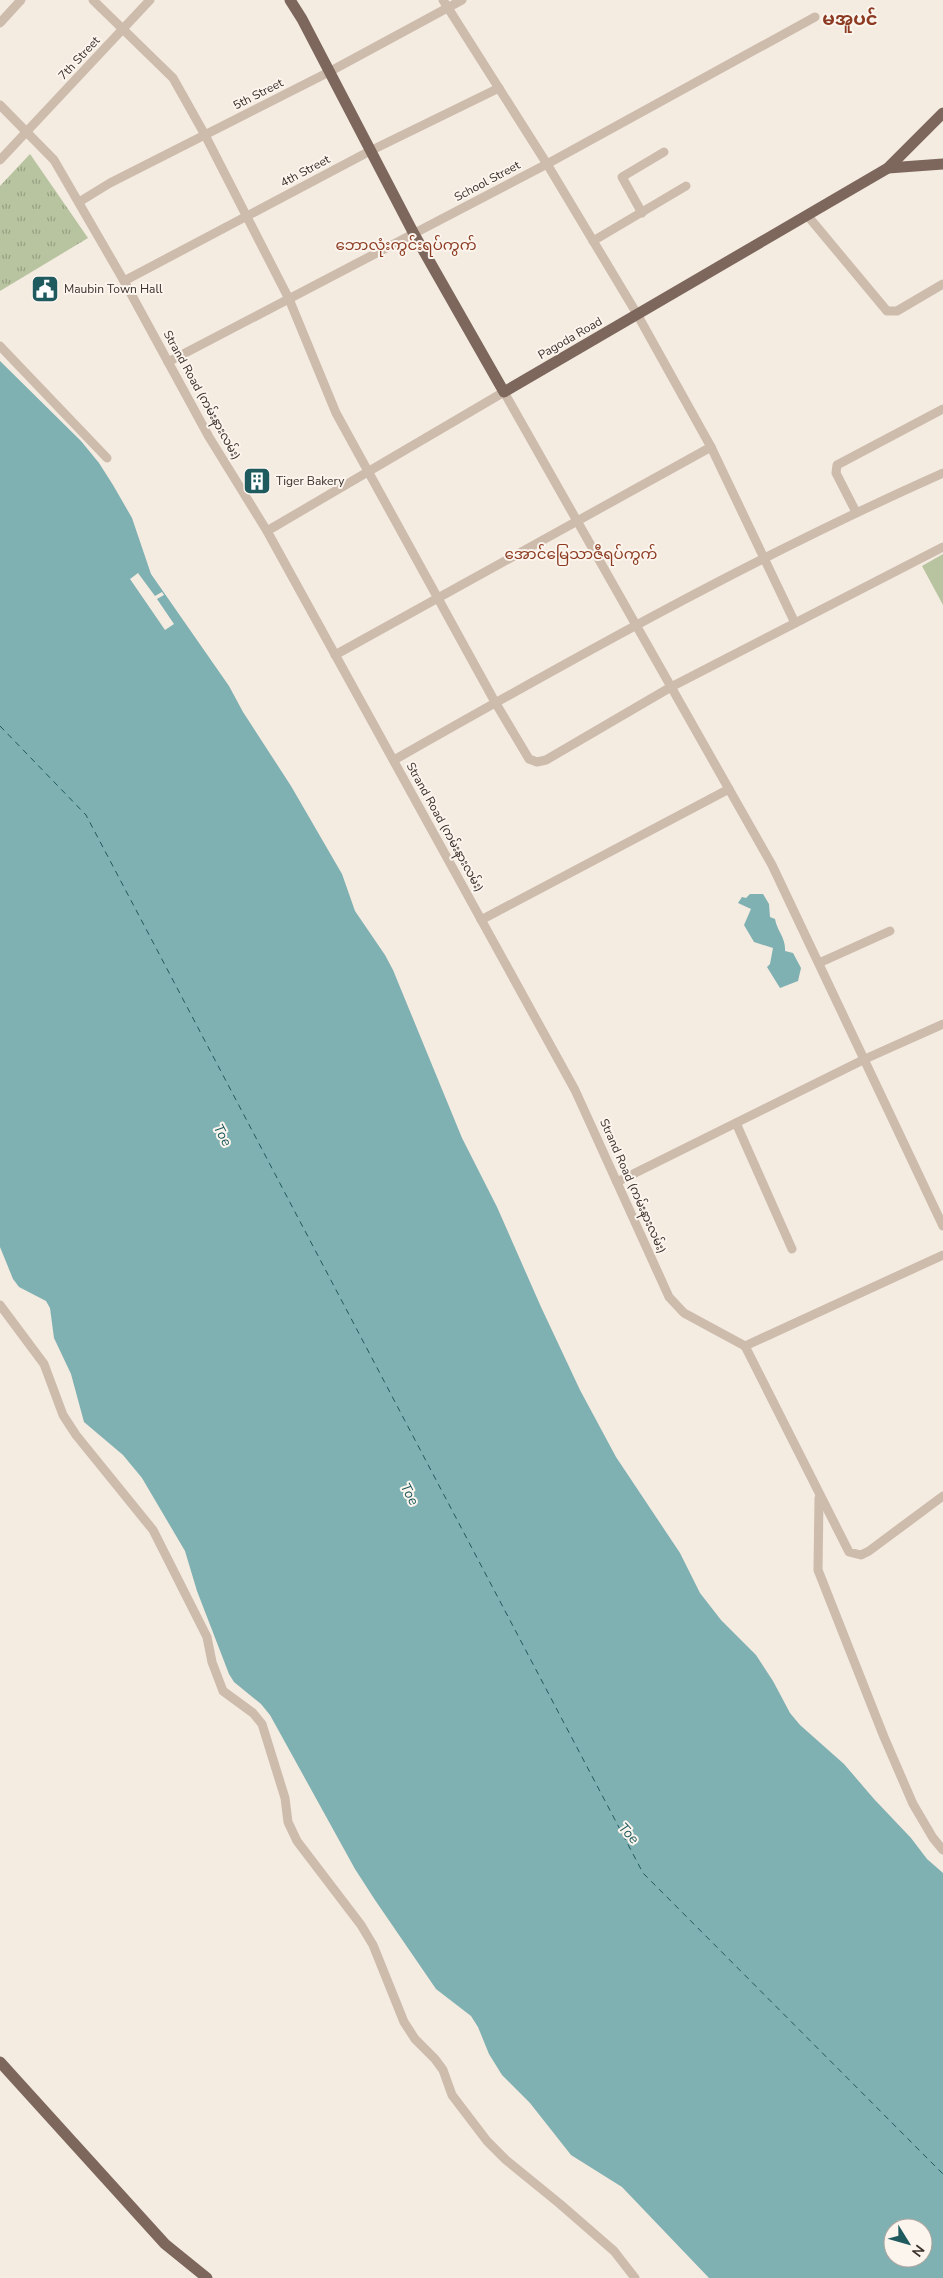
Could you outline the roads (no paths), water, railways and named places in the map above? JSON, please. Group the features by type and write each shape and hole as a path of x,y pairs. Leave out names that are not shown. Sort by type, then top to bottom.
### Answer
{"main road":[{"path":"290,0 414,234 504,392"},
{"name":"Pagoda Road","path":"504,392 888,168 943,113"},
{"name":"Pagoda Road","path":"888,168 943,164"},
{"path":"0,2062 166,2244 207,2278"}],"street":[{"path":"0,23 21,0"},
{"path":"93,0 173,78 205,135 288,299 336,413 495,702 530,759 538,762 546,760 671,687 943,547"},
{"name":"7th Street","path":"0,160 150,0"},
{"name":"5th Street","path":"79,202 110,183 329,72 446,4 462,0"},
{"path":"446,4 547,164 637,314 711,447 795,623"},
{"name":"School Street","path":"168,362 547,164 815,17"},
{"name":"4th Street","path":"124,281 370,151 499,88"},
{"name":"Strand Road (ကမ်းနားလမ်း)","path":"0,105 54,160 124,281 209,437 267,531 575,1090 669,1297 684,1313 745,1346"},
{"path":"642,213 622,177 664,152"},
{"path":"593,241 686,186"},
{"path":"808,215 887,311 896,311 943,284"},
{"path":"0,346 107,458"},
{"path":"504,392 772,865 943,1226"},
{"name":"Pagoda Road","path":"267,531 504,392"},
{"path":"856,512 836,473 837,465 943,409"},
{"path":"335,655 711,447"},
{"path":"394,760 636,625 856,512 943,473"},
{"path":"482,920 730,788"},
{"path":"819,963 890,931"},
{"path":"617,1182 865,1059 943,1024"},
{"path":"736,1123 792,1249"},
{"path":"943,1256 745,1346 848,1552 860,1556 869,1552 943,1496"},
{"path":"0,1304 44,1364 60,1408 76,1434 154,1530 207,1637 212,1662 223,1691 253,1713 262,1724 285,1798 288,1822 297,1841 362,1925 373,1945 404,2022 416,2039 439,2064 452,2095 487,2141 506,2160 614,2251 635,2278"},
{"path":"819,1493 818,1570 884,1737 913,1804 933,1838 943,1850"}],"water":[{"name":"Toe","path":"0,361 81,441 99,463 132,518 151,574 229,686 243,712 291,786 342,874 355,911 393,970 462,1138 497,1207 580,1390 616,1457 680,1553 700,1593 721,1620 756,1655 773,1681 790,1713 800,1725 844,1764 911,1838 927,1859 943,1873 943,2278 709,2278 622,2187 571,2155 530,2103 502,2075 489,2054 478,2027 471,2016 436,1989 355,1869 270,1715 261,1704 234,1682 229,1674 197,1591 185,1551 142,1478 123,1455 84,1422 71,1374 54,1338 50,1308 46,1301 19,1287 13,1279 0,1247"},
{"path":"750,894 763,894 769,904 770,917 775,919 784,942 785,951 793,953 801,968 798,981 780,988 767,967 770,964 773,948 754,942 744,925 751,909 738,903 742,897 746,898"}],"place":[{"name":"Maubin Town Hall","path":"45,289"},
{"name":"Tiger Bakery","path":"257,481"}],"district":[{"name":"မအူပင်","path":"850,19"},
{"name":"ဘောလုံးကွင်းရပ်ကွက်","path":"406,245"},
{"name":"အောင်မြေသာဇီရပ်ကွက်","path":"581,554"}]}
